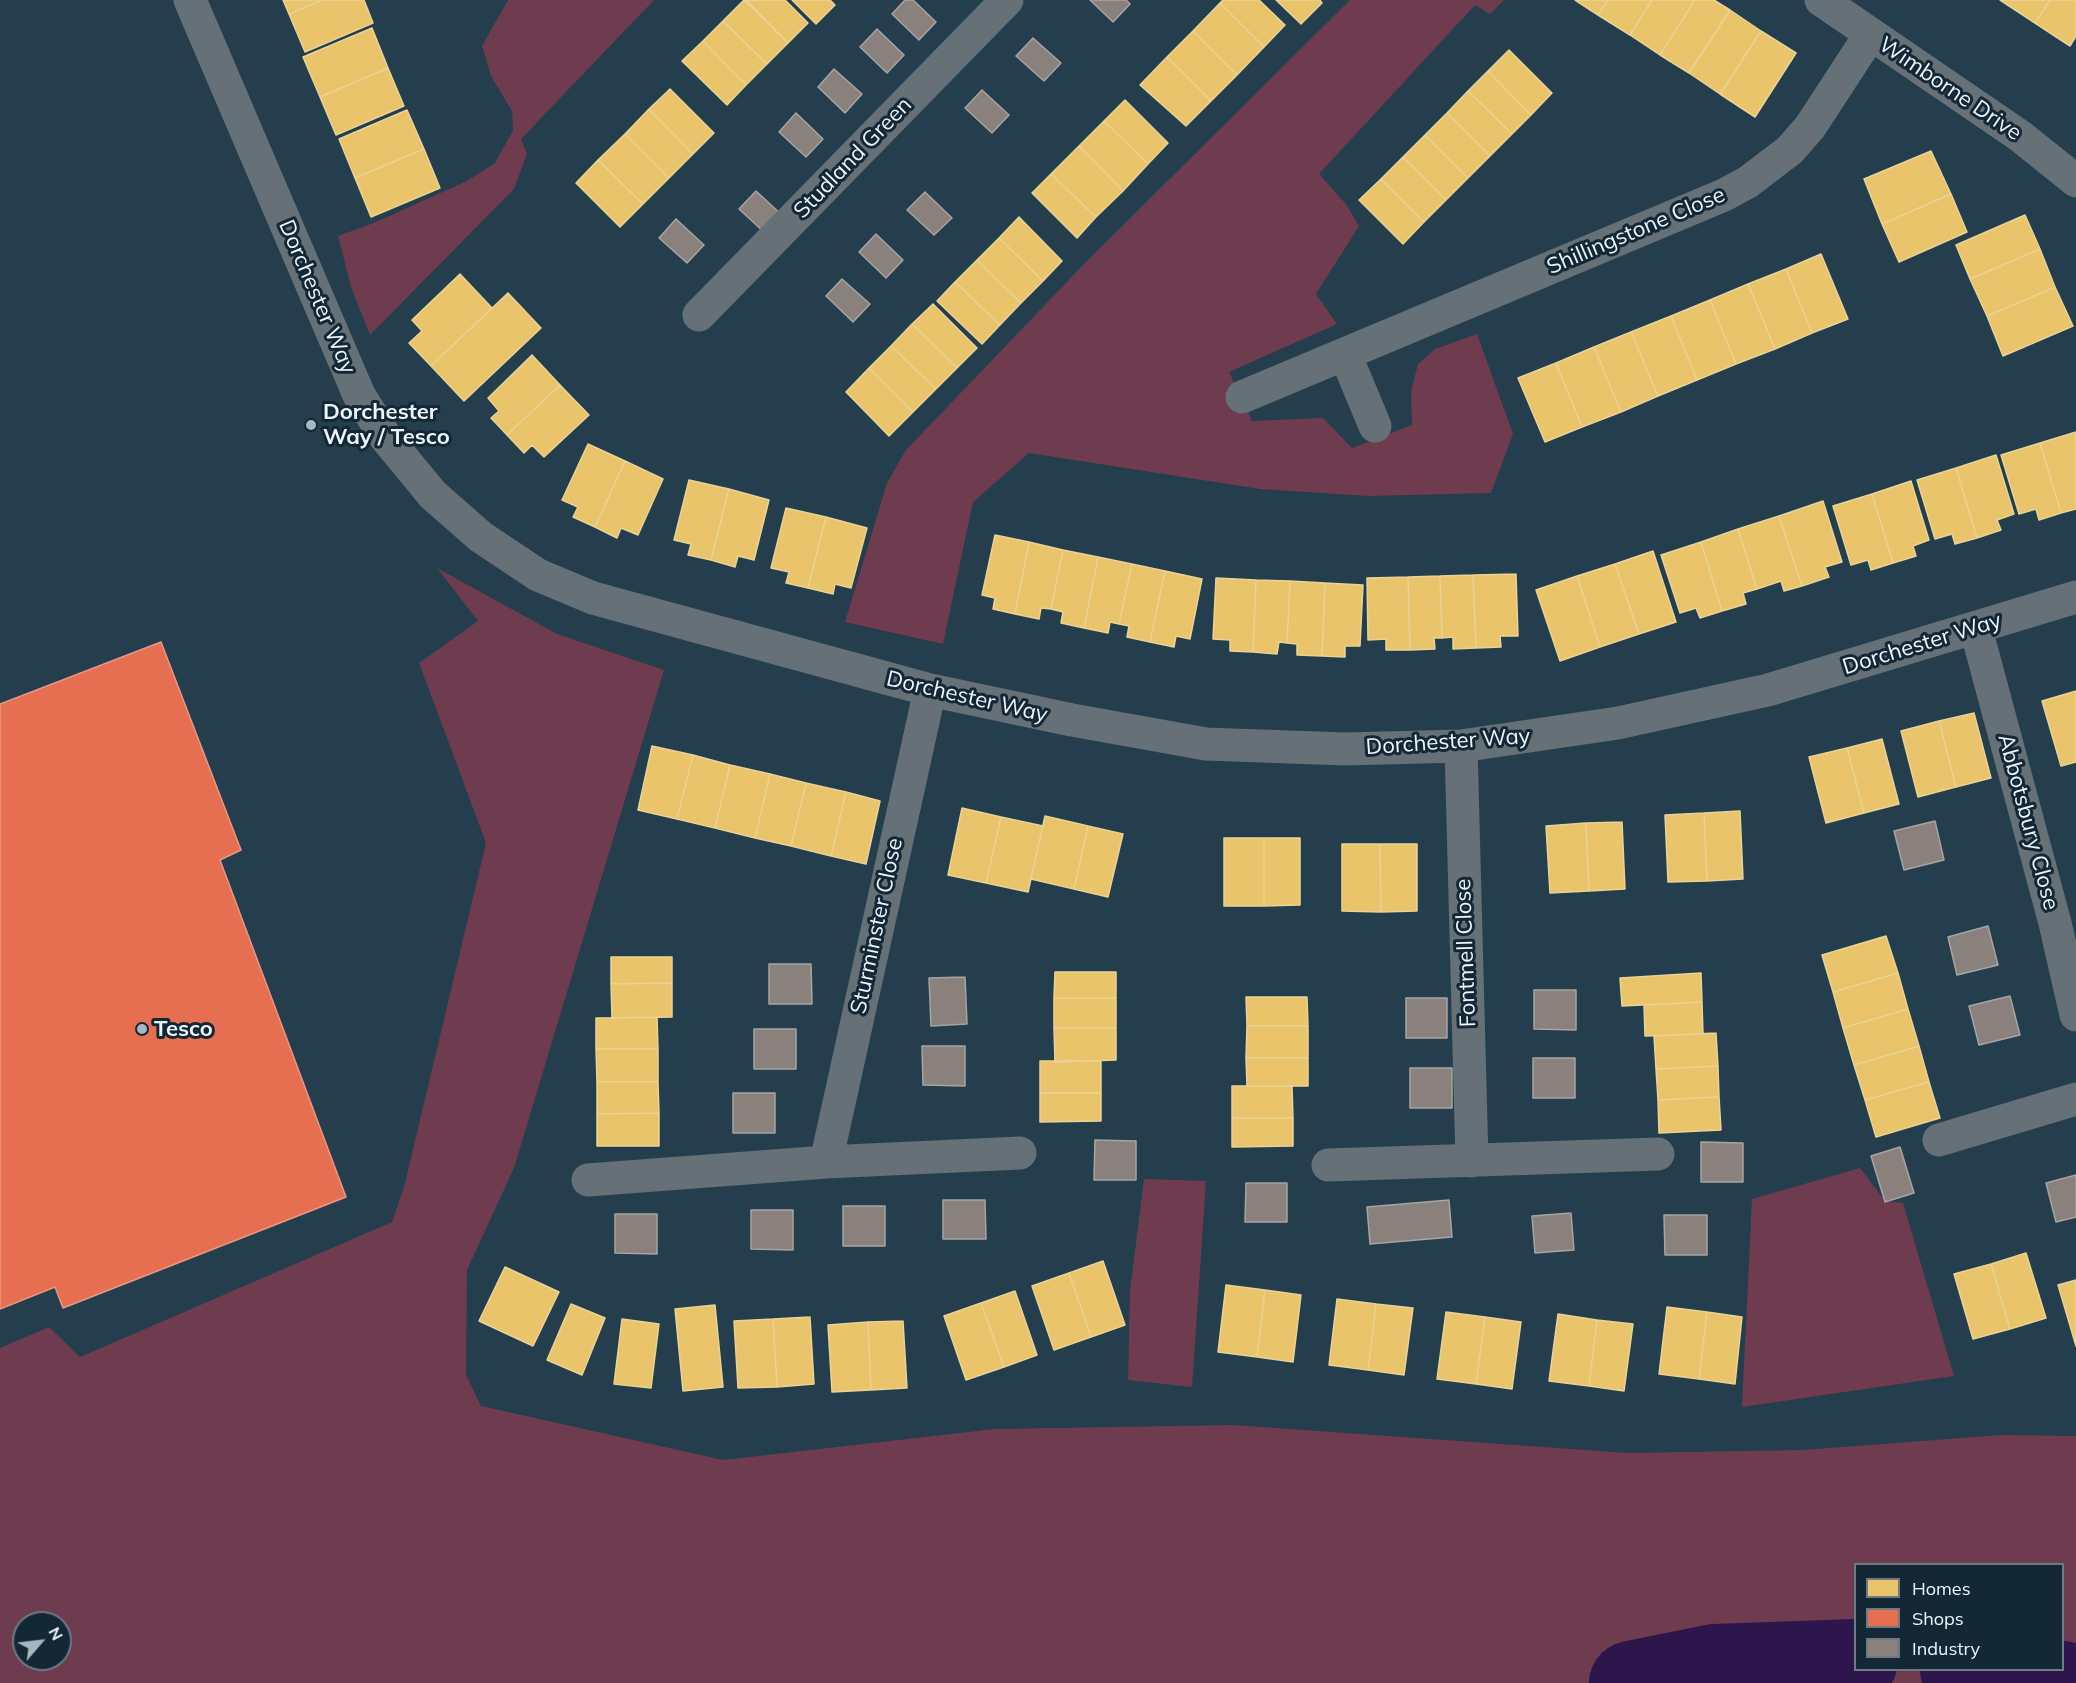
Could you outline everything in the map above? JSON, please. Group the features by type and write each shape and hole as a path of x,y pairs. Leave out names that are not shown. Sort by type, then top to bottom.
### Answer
{"street":[{"name":"Dorchester Way","path":"190,0 359,395 386,438 433,495 481,537 538,575 592,598 930,690 1134,733 1206,744 1345,749 1461,746 1618,723 1768,690 2076,597"},
{"name":"Studland Green","path":"699,315 1007,0"},
{"name":"Wimborne Drive","path":"1821,0 1870,35 2072,168"},
{"name":"Shillingstone Close","path":"1242,397 1724,195 1748,182 1790,150 1810,127 1870,35"},
{"path":"1345,354 1375,426"},
{"name":"Abbotsbury Close","path":"1976,629 2055,923 2076,1016"},
{"name":"Sturminster Close","path":"825,1161 930,690"},
{"name":"Fontmell Close","path":"1461,746 1472,1161"},
{"path":"1939,1140 2076,1099"},
{"path":"588,1180 825,1161 1020,1153"},
{"path":"1328,1165 1658,1154"}],"shaded area":[{"path":"508,0 654,0 521,139 527,154 514,189 370,335 351,287 338,236 376,222 467,181 495,163 513,130 512,111 491,76 482,46"},
{"path":"1350,0 1504,0 1490,14 1475,5 1319,174 1346,204 1359,226 1316,294 1337,324 1229,372 1252,421 1323,418 1352,448 1412,425 1411,391 1418,364 1435,349 1477,334 1513,434 1491,493 1368,496 1260,489 1029,453 973,502 943,644 845,622 887,483 906,450 1085,263"},
{"path":"437,568 557,634 664,670 514,1168 467,1270 466,1375 481,1406 723,1460 995,1429 1233,1425 1628,1453 1803,1450 2001,1435 2076,1436 2076,1683 1817,1683 1796,1680 1781,1683 0,1683 0,1348 49,1327 80,1357 392,1222 404,1187 486,843 419,663 478,621"},
{"path":"1860,1168 1885,1201 1903,1203 1954,1376 1742,1407 1752,1199"},
{"path":"1144,1179 1206,1181 1192,1387 1128,1380 1130,1291"}],"building: Homes":[{"path":"283,0 322,0 289,14"},
{"path":"322,0 364,0 373,23 305,52 289,14"},
{"path":"744,0 788,43 767,64 723,21"},
{"path":"746,0 785,0 808,23 788,43"},
{"path":"792,0 830,0 835,5 816,24"},
{"path":"1223,0 1259,0 1285,25 1264,47 1220,3"},
{"path":"1276,0 1320,0 1322,3 1301,24"},
{"path":"1575,0 1608,0 1598,15"},
{"path":"1608,0 1652,0 1630,35 1598,15"},
{"path":"1652,0 1695,0 1660,55 1630,35"},
{"path":"1695,0 1714,0 1730,10 1689,73 1660,55"},
{"path":"2000,0 2050,0 2035,23"},
{"path":"2050,0 2076,0 2076,36 2070,46 2035,23"},
{"path":"1220,3 1264,47 1237,75 1193,31"},
{"path":"1730,10 1761,31 1720,94 1689,73"},
{"path":"723,21 767,64 746,85 703,41"},
{"path":"372,28 388,68 320,97 303,57"},
{"path":"1193,31 1237,75 1211,101 1167,57"},
{"path":"1761,31 1796,53 1755,117 1720,94"},
{"path":"703,41 746,85 727,105 682,61"},
{"path":"1509,50 1552,93 1531,115 1488,71"},
{"path":"1167,57 1211,101 1186,126 1140,85"},
{"path":"388,68 404,106 336,135 320,97"},
{"path":"1488,71 1531,115 1512,134 1468,91"},
{"path":"670,89 714,133 693,154 649,109"},
{"path":"1468,91 1512,134 1490,156 1447,113"},
{"path":"1125,100 1168,143 1148,164 1104,121"},
{"path":"649,109 693,154 669,178 625,134"},
{"path":"407,110 424,149 355,178 339,139"},
{"path":"1447,113 1490,156 1468,178 1425,135"},
{"path":"1104,121 1148,164 1123,191 1079,146"},
{"path":"625,134 669,178 643,204 598,160"},
{"path":"1425,135 1468,178 1446,200 1403,157"},
{"path":"1079,146 1123,191 1096,217 1051,174"},
{"path":"424,149 440,188 371,217 355,178"},
{"path":"1931,151 1951,194 1882,224 1864,179"},
{"path":"1403,157 1446,200 1424,222 1381,179"},
{"path":"598,160 643,204 620,227 576,183"},
{"path":"1051,174 1096,217 1077,238 1032,193"},
{"path":"1381,179 1424,222 1403,244 1359,200"},
{"path":"1951,194 1967,232 1899,262 1882,224"},
{"path":"2025,215 2040,249 1970,279 1956,245"},
{"path":"1019,217 1062,261 1043,281 999,238"},
{"path":"999,238 1043,281 1021,303 977,260"},
{"path":"2040,249 2055,287 1987,316 1970,279"},
{"path":"1821,254 1848,319 1812,333 1786,269"},
{"path":"977,260 1021,303 1000,325 955,282"},
{"path":"1786,269 1812,333 1775,349 1748,284"},
{"path":"460,274 492,308 431,366 409,343 422,331 412,320"},
{"path":"955,282 1000,325 982,344 937,301"},
{"path":"1748,284 1775,349 1736,364 1710,300"},
{"path":"2055,287 2073,326 2003,356 1987,316"},
{"path":"508,293 541,328 464,401 431,366"},
{"path":"1710,300 1736,364 1697,380 1671,316"},
{"path":"933,304 977,348 957,368 912,324"},
{"path":"1671,316 1697,380 1658,396 1631,332"},
{"path":"912,324 957,368 936,389 891,346"},
{"path":"1631,332 1658,396 1621,412 1594,347"},
{"path":"891,346 936,389 913,412 869,368"},
{"path":"1594,347 1621,412 1582,427 1556,363"},
{"path":"532,355 560,385 507,435 491,418 499,411 488,398"},
{"path":"1556,363 1582,427 1545,442 1518,378"},
{"path":"869,368 913,412 889,436 846,392"},
{"path":"560,385 589,415 544,457 532,445 524,453 507,435"},
{"path":"2076,432 2076,509 2061,513 2040,443"},
{"path":"2040,443 2061,513 2039,520 2036,509 2019,514 2001,455"},
{"path":"588,444 625,461 595,527 573,517 578,507 562,500"},
{"path":"1996,455 2014,514 1997,520 2001,530 1977,538 1956,468"},
{"path":"625,461 663,479 638,535 621,528 617,538 595,527"},
{"path":"1956,468 1977,538 1955,544 1952,534 1935,539 1917,480"},
{"path":"689,480 729,489 711,560 688,555 691,544 674,540"},
{"path":"1911,481 1929,540 1913,546 1916,556 1893,563 1872,494"},
{"path":"729,489 769,500 754,560 738,556 735,567 711,560"},
{"path":"1872,494 1893,563 1871,570 1868,560 1851,565 1833,506"},
{"path":"1823,501 1842,562 1825,567 1829,577 1802,586 1779,516"},
{"path":"786,508 826,517 808,588 786,583 789,572 771,568"},
{"path":"1779,516 1802,586 1784,591 1781,581 1757,589 1738,529"},
{"path":"826,517 867,528 851,588 835,584 833,594 808,588"},
{"path":"1738,529 1757,589 1743,593 1746,604 1722,611 1701,542"},
{"path":"995,535 1029,542 1015,614 993,609 995,598 982,595"},
{"path":"1029,542 1063,550 1051,609 1041,608 1039,619 1015,614"},
{"path":"1701,542 1722,611 1700,618 1696,608 1680,613 1661,555"},
{"path":"1063,550 1098,557 1084,628 1061,623 1063,612 1051,609"},
{"path":"1653,551 1676,622 1639,634 1615,564"},
{"path":"1098,557 1132,564 1119,624 1110,622 1108,633 1084,628"},
{"path":"1132,564 1165,571 1150,642 1127,637 1129,626 1119,624"},
{"path":"1615,564 1639,634 1600,647 1577,576"},
{"path":"1165,571 1202,579 1190,639 1176,636 1174,647 1150,642"},
{"path":"1516,574 1518,636 1500,636 1501,647 1476,648 1473,575"},
{"path":"1473,575 1476,648 1453,649 1453,637 1442,638 1440,576"},
{"path":"1440,576 1442,638 1434,638 1435,649 1410,650 1408,577"},
{"path":"1577,576 1600,647 1560,661 1536,590"},
{"path":"1408,577 1410,650 1386,650 1386,639 1368,640 1367,578"},
{"path":"1216,578 1256,580 1253,652 1230,651 1230,640 1213,639"},
{"path":"1256,580 1290,581 1287,643 1279,642 1277,654 1253,652"},
{"path":"1290,581 1325,583 1322,656 1297,655 1297,644 1287,643"},
{"path":"1325,583 1363,585 1360,646 1345,646 1345,657 1322,656"},
{"path":"2076,691 2076,762 2061,766 2042,701"},
{"path":"1974,713 1991,778 1956,787 1939,721"},
{"path":"1939,721 1956,787 1918,797 1901,731"},
{"path":"1882,739 1899,804 1864,813 1847,748"},
{"path":"652,746 693,755 677,819 638,810"},
{"path":"1847,748 1864,813 1826,823 1809,757"},
{"path":"693,755 730,765 715,828 677,819"},
{"path":"730,765 770,774 755,838 715,828"},
{"path":"770,774 806,783 791,846 755,838"},
{"path":"806,783 846,792 831,856 791,846"},
{"path":"846,792 880,801 866,864 831,856"},
{"path":"962,808 1001,817 986,883 948,875"},
{"path":"1740,811 1743,879 1707,881 1704,813"},
{"path":"1704,813 1707,881 1668,882 1665,815"},
{"path":"1045,816 1088,826 1074,889 1031,879"},
{"path":"1001,817 1043,826 1028,892 986,883"},
{"path":"1622,822 1625,889 1589,891 1586,823"},
{"path":"1586,823 1589,891 1550,893 1546,826"},
{"path":"1088,826 1123,834 1108,897 1074,889"},
{"path":"1224,838 1264,838 1264,906 1224,906"},
{"path":"1264,838 1300,838 1300,905 1264,906"},
{"path":"1342,844 1380,844 1381,912 1342,911"},
{"path":"1380,844 1417,844 1417,911 1381,912"},
{"path":"1886,936 1898,973 1833,992 1822,955"},
{"path":"611,957 672,957 672,983 611,984"},
{"path":"1055,972 1116,972 1116,998 1054,998"},
{"path":"1701,973 1702,1002 1622,1006 1620,978"},
{"path":"1898,973 1908,1009 1843,1028 1833,992"},
{"path":"672,983 672,1017 612,1018 611,984"},
{"path":"1246,997 1307,997 1308,1026 1247,1026"},
{"path":"1054,998 1116,998 1116,1028 1054,1028"},
{"path":"1702,1002 1703,1034 1645,1036 1644,1005"},
{"path":"1908,1009 1919,1046 1854,1065 1843,1028"},
{"path":"657,1017 658,1049 596,1049 596,1018"},
{"path":"1247,1026 1308,1026 1308,1058 1246,1058"},
{"path":"1054,1028 1116,1028 1116,1060 1055,1062"},
{"path":"1716,1033 1718,1066 1656,1069 1654,1036"},
{"path":"1919,1046 1929,1082 1865,1100 1854,1065"},
{"path":"596,1049 658,1049 658,1082 597,1082"},
{"path":"1246,1058 1308,1058 1308,1086 1247,1086"},
{"path":"1040,1061 1101,1061 1101,1093 1040,1093"},
{"path":"1718,1066 1719,1097 1658,1100 1656,1069"},
{"path":"597,1082 658,1082 659,1113 597,1114"},
{"path":"1929,1082 1940,1118 1876,1137 1865,1100"},
{"path":"1232,1086 1292,1086 1293,1118 1232,1118"},
{"path":"1040,1093 1101,1093 1101,1121 1040,1122"},
{"path":"1719,1097 1721,1130 1659,1133 1658,1100"},
{"path":"659,1113 659,1146 597,1146 597,1114"},
{"path":"1232,1118 1293,1118 1293,1146 1232,1147"},
{"path":"2026,1253 2046,1318 2010,1329 1991,1264"},
{"path":"1103,1261 1125,1325 1091,1337 1069,1273"},
{"path":"1991,1264 2010,1329 1973,1339 1954,1274"},
{"path":"505,1267 559,1292 533,1346 479,1321"},
{"path":"1069,1273 1091,1337 1054,1350 1032,1286"},
{"path":"2076,1280 2076,1346 2058,1285"},
{"path":"1226,1285 1265,1290 1257,1357 1218,1352"},
{"path":"1265,1290 1301,1295 1293,1362 1257,1357"},
{"path":"1015,1291 1037,1355 1004,1367 981,1303"},
{"path":"1337,1299 1376,1304 1368,1370 1329,1365"},
{"path":"981,1303 1004,1367 966,1380 944,1316"},
{"path":"571,1304 605,1318 582,1375 547,1360"},
{"path":"1376,1304 1413,1308 1404,1375 1368,1370"},
{"path":"715,1305 723,1387 683,1391 675,1309"},
{"path":"1667,1307 1707,1312 1699,1379 1659,1374"},
{"path":"1446,1312 1485,1317 1476,1384 1437,1379"},
{"path":"1707,1312 1742,1317 1735,1384 1699,1379"},
{"path":"1558,1314 1597,1320 1589,1386 1549,1381"},
{"path":"810,1317 814,1384 777,1387 773,1319"},
{"path":"1485,1317 1521,1322 1512,1389 1476,1384"},
{"path":"622,1319 659,1324 651,1388 614,1384"},
{"path":"773,1319 777,1387 738,1388 734,1321"},
{"path":"1597,1320 1633,1324 1624,1391 1589,1386"},
{"path":"903,1321 907,1388 871,1390 868,1322"},
{"path":"868,1322 871,1390 832,1392 828,1325"}],"building: Shops":[{"name":"Tesco","path":"161,642 241,850 220,860 346,1197 63,1308 55,1287 0,1309 0,704"}],"building: Industry":[{"path":"905,0 913,0 936,22 919,40 892,14"},
{"path":"1090,0 1126,0 1130,4 1113,22"},
{"path":"877,29 904,55 887,73 860,47"},
{"path":"1033,38 1061,63 1044,81 1016,56"},
{"path":"834,69 862,94 845,113 818,87"},
{"path":"982,90 1009,115 992,133 965,108"},
{"path":"796,113 823,139 806,157 779,132"},
{"path":"756,191 783,216 766,234 739,209"},
{"path":"925,192 952,218 934,235 907,210"},
{"path":"676,219 704,245 687,263 659,238"},
{"path":"876,234 903,260 886,278 859,252"},
{"path":"842,279 870,304 853,322 826,296"},
{"path":"1935,821 1944,860 1904,870 1894,831"},
{"path":"1988,926 1998,965 1957,975 1948,937"},
{"path":"769,964 811,964 812,1004 769,1004"},
{"path":"965,977 967,1024 931,1026 929,978"},
{"path":"1534,990 1576,990 1576,1030 1534,1029"},
{"path":"2010,996 2020,1035 1979,1045 1969,1006"},
{"path":"1406,998 1447,998 1447,1038 1406,1038"},
{"path":"754,1029 796,1029 796,1069 754,1069"},
{"path":"922,1046 965,1046 965,1086 923,1085"},
{"path":"1533,1058 1575,1058 1575,1098 1533,1098"},
{"path":"1410,1068 1452,1068 1452,1108 1410,1108"},
{"path":"733,1093 775,1093 775,1133 733,1133"},
{"path":"1095,1140 1136,1141 1136,1180 1094,1180"},
{"path":"1701,1142 1743,1143 1743,1182 1701,1182"},
{"path":"1900,1147 1914,1193 1885,1202 1871,1156"},
{"path":"2076,1175 2076,1217 2056,1222 2046,1183"},
{"path":"1246,1183 1287,1183 1287,1222 1245,1222"},
{"path":"943,1200 985,1200 986,1239 943,1239"},
{"path":"1449,1200 1452,1237 1370,1244 1367,1207"},
{"path":"843,1206 885,1206 885,1246 843,1246"},
{"path":"751,1210 793,1210 793,1250 751,1249"},
{"path":"1571,1213 1574,1250 1535,1253 1532,1216"},
{"path":"615,1214 657,1214 657,1254 615,1253"},
{"path":"1664,1215 1707,1215 1707,1255 1665,1255"}],"waterway":[{"path":"1631,1683 1715,1666 1854,1661"},
{"path":"1970,1671 2062,1683"}],"place":[{"name":"Dorchester Way / Tesco","path":"311,425"},
{"name":"Tesco","path":"142,1029"}]}
